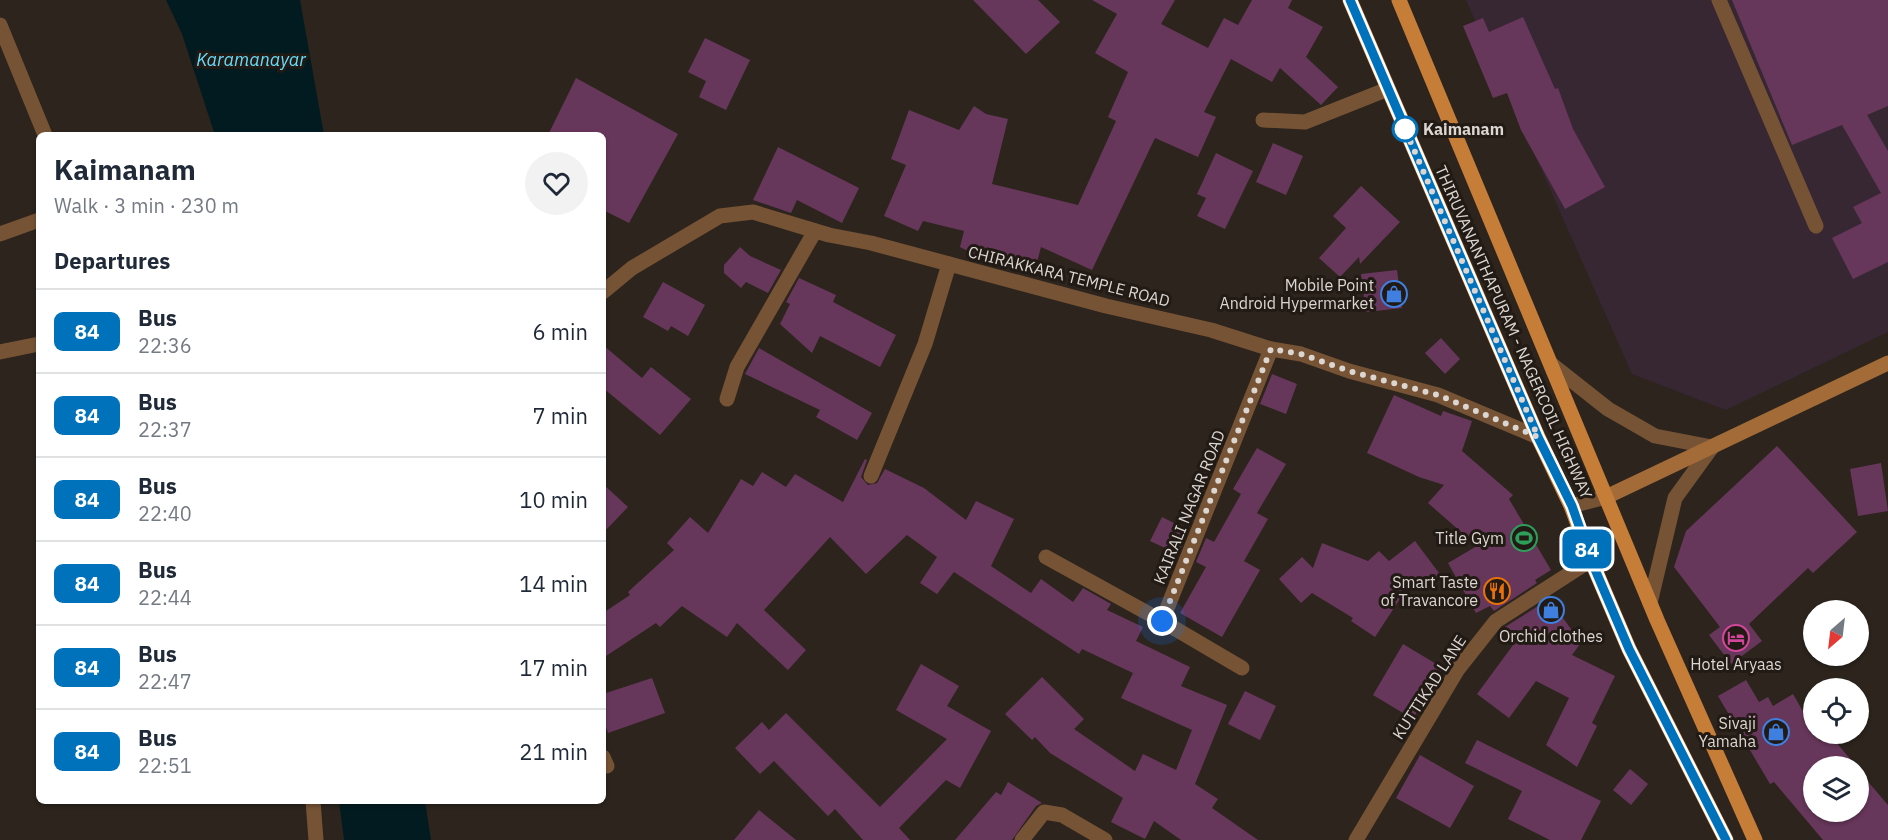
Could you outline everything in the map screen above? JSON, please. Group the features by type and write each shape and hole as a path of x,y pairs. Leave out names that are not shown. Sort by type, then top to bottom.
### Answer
{"main road":[{"name":"THIRUVANANTHAPURAM - NAGERCOIL HIGHWAY","path":"1350,0 1538,437 1572,506 1591,560 1629,649 1726,840"},
{"name":"THIRUVANANTHAPURAM - NAGERCOIL HIGHWAY","path":"1400,0 1650,603 1755,840"},
{"path":"1606,497 1888,363"}],"street":[{"path":"1719,0 1816,226"},
{"path":"0,25 44,132"},
{"path":"1263,120 1305,122 1388,89"},
{"name":"CHIRAKKARA TEMPLE ROAD","path":"606,290 632,268 720,216 753,212 815,231 1106,306 1211,330 1271,349 1301,354 1349,371 1438,395 1538,437"},
{"path":"0,234 36,221"},
{"path":"727,399 737,367 815,231"},
{"path":"871,476 925,344 949,264"},
{"path":"0,352 36,345"},
{"name":"KAIRALI NAGAR ROAD","path":"1162,621 1271,349"},
{"path":"1551,364 1608,409 1655,436 1712,447 1675,498 1650,603"},
{"path":"1572,506 1606,497"},
{"path":"1046,557 1242,668"},
{"name":"KUTTIKAD LANE","path":"1356,840 1458,669 1496,621 1591,560"},
{"path":"313,804 315,840"},
{"path":"1022,840 1044,812 1062,815 1105,840"}],"shaded area":[{"path":"1466,0 1888,0 1888,332 1726,410 1632,374"}],"water":[{"name":"Karamanayar","path":"166,0 300,0 323,132 214,132 182,34"},
{"path":"339,804 425,804 431,840 344,840"}],"building":[{"path":"973,0 1038,0 1060,22 1026,54"},
{"path":"1092,0 1175,0 1161,24 1208,48 1224,18 1238,25 1252,0 1292,0 1288,8 1323,27 1306,57 1338,87 1321,105 1280,68 1272,82 1231,59 1204,112 1216,117 1198,157 1155,138 1092,270 1041,247 1035,270 1003,262 1001,268 960,247 964,231 923,221 918,231 884,216 906,165 891,159 909,110 959,130 974,106 986,114 1008,119 992,184 1078,205 1116,121 1108,117 1128,72 1095,53 1117,14"},
{"path":"1732,0 1888,0 1888,106 1867,115 1888,151 1888,262 1853,279 1832,238 1862,223 1853,207 1881,193 1842,125 1792,145"},
{"path":"1523,17 1555,89 1558,88 1573,129 1605,187 1565,209 1521,130 1507,93 1493,98 1463,26 1483,18 1489,32"},
{"path":"705,38 750,60 726,110 699,97 706,81 688,72"},
{"path":"576,78 678,134 629,223 606,212 606,132 549,132"},
{"path":"1273,143 1303,156 1286,195 1256,182"},
{"path":"778,147 859,188 842,223 797,200 791,213 753,200"},
{"path":"1216,153 1253,171 1225,229 1197,216 1206,198 1197,194"},
{"path":"1361,186 1400,222 1360,264 1359,257 1340,277 1319,258 1346,228 1333,216"},
{"path":"740,247 750,256 781,270 768,293 746,282 741,288 724,273 724,265"},
{"path":"1397,270 1402,308 1366,312 1361,274"},
{"path":"799,278 836,295 833,302 896,335 880,367 820,336 812,353 780,324 790,304 786,302"},
{"path":"663,282 705,305 688,336 671,326 668,331 643,317"},
{"path":"1441,338 1460,359 1445,374 1425,353"},
{"path":"606,348 642,378 651,367 691,399 660,435 606,390"},
{"path":"759,348 872,413 857,440 816,417 820,410 745,374"},
{"path":"1272,374 1297,384 1286,414 1260,404"},
{"path":"1394,395 1441,416 1443,411 1472,421 1462,451 1513,495 1509,499 1551,570 1535,580 1537,583 1494,611 1490,606 1476,613 1448,563 1477,546 1428,503 1444,485 1419,477 1367,453"},
{"path":"1777,446 1857,532 1813,573 1808,568 1749,624 1762,641 1731,664 1709,635 1720,627 1674,567 1686,531"},
{"path":"1257,448 1286,464 1257,513 1268,519 1244,561 1260,570 1222,637 1180,613 1206,567 1196,562 1206,538 1214,542 1241,494 1233,489"},
{"path":"865,459 867,460 861,477 868,485 877,483 885,469 924,488 966,520 976,501 1014,519 991,566 1031,593 1041,579 1073,602 1083,588 1111,604 1107,610 1143,627 1136,641 1190,667 1181,686 1227,705 1195,784 1218,799 1212,808 1258,840 1181,840 1154,821 1145,839 1111,822 1123,798 1050,753 1035,737 1032,740 1005,714 1042,677 1084,719 1074,729 1135,771 1143,754 1176,770 1192,730 1121,698 1133,673 1082,649 1079,654 954,572 937,594 920,583 937,557 907,535 866,574 830,537 764,610 806,650 788,670 737,623 727,637 682,606 660,627 656,623 606,656 606,611 630,595 628,592 674,550 667,543 690,517 708,533 741,479 753,486 762,472 786,487 795,474 843,502"},
{"path":"1881,463 1888,511 1858,516 1850,469"},
{"path":"606,487 628,507 606,530"},
{"path":"1162,517 1188,530 1178,554 1150,541"},
{"path":"1415,541 1442,577 1422,591 1413,579 1375,637 1351,621 1353,618 1312,593 1301,603 1279,579 1302,557 1313,568 1322,543 1368,561 1379,551 1389,561"},
{"path":"1549,599 1574,633 1583,640 1572,655 1615,676 1592,723 1597,726 1577,767 1546,745 1569,698 1536,681 1509,718 1477,694 1516,641 1505,627"},
{"path":"1403,644 1443,668 1413,719 1373,695"},
{"path":"921,664 959,686 947,706 991,731 960,788 946,780 899,828 910,840 863,840 835,809 828,816 774,761 760,774 735,748 762,722 769,730 786,713 880,807 947,739 896,710"},
{"path":"652,678 665,713 608,733 606,693"},
{"name":"Sivaji Yamaha","path":"1746,680 1759,702 1768,697 1773,706 1793,694 1803,711 1803,744 1838,744 1848,756 1803,756 1803,816 1774,782 1770,784 1718,696"},
{"path":"1245,691 1276,706 1260,740 1228,724"},
{"path":"1477,740 1601,801 1581,840 1550,840 1508,819 1522,791 1465,763"},
{"path":"1420,755 1474,786 1450,828 1396,798"},
{"path":"1630,769 1648,784 1631,805 1613,790"},
{"path":"1008,782 1042,803 1036,806 1012,840 955,840 996,792 1001,795"},
{"name":"Sivaji Yamaha","path":"1869,783 1888,805 1888,840 1823,840 1808,822 1869,822"},
{"path":"759,810 796,840 734,840"}],"bus line":[{"name":"84","path":"1350,0 1538,437 1572,506 1591,560 1629,649 1726,840"}],"place":[{"name":"Kaimanam","path":"1405,129"},
{"name":"Mobile Point Android Hypermarket","path":"1394,294"},
{"name":"Title Gym","path":"1524,538"},
{"name":"Smart Taste of Travancore","path":"1497,591"},
{"name":"Orchid clothes","path":"1551,610"},
{"name":"Hotel Aryaas","path":"1736,638"},
{"name":"Sivaji Yamaha","path":"1776,732"}],"route":[{"path":"1162,621 1271,349 1301,354 1349,371 1438,395 1538,437 1405,129"}]}
